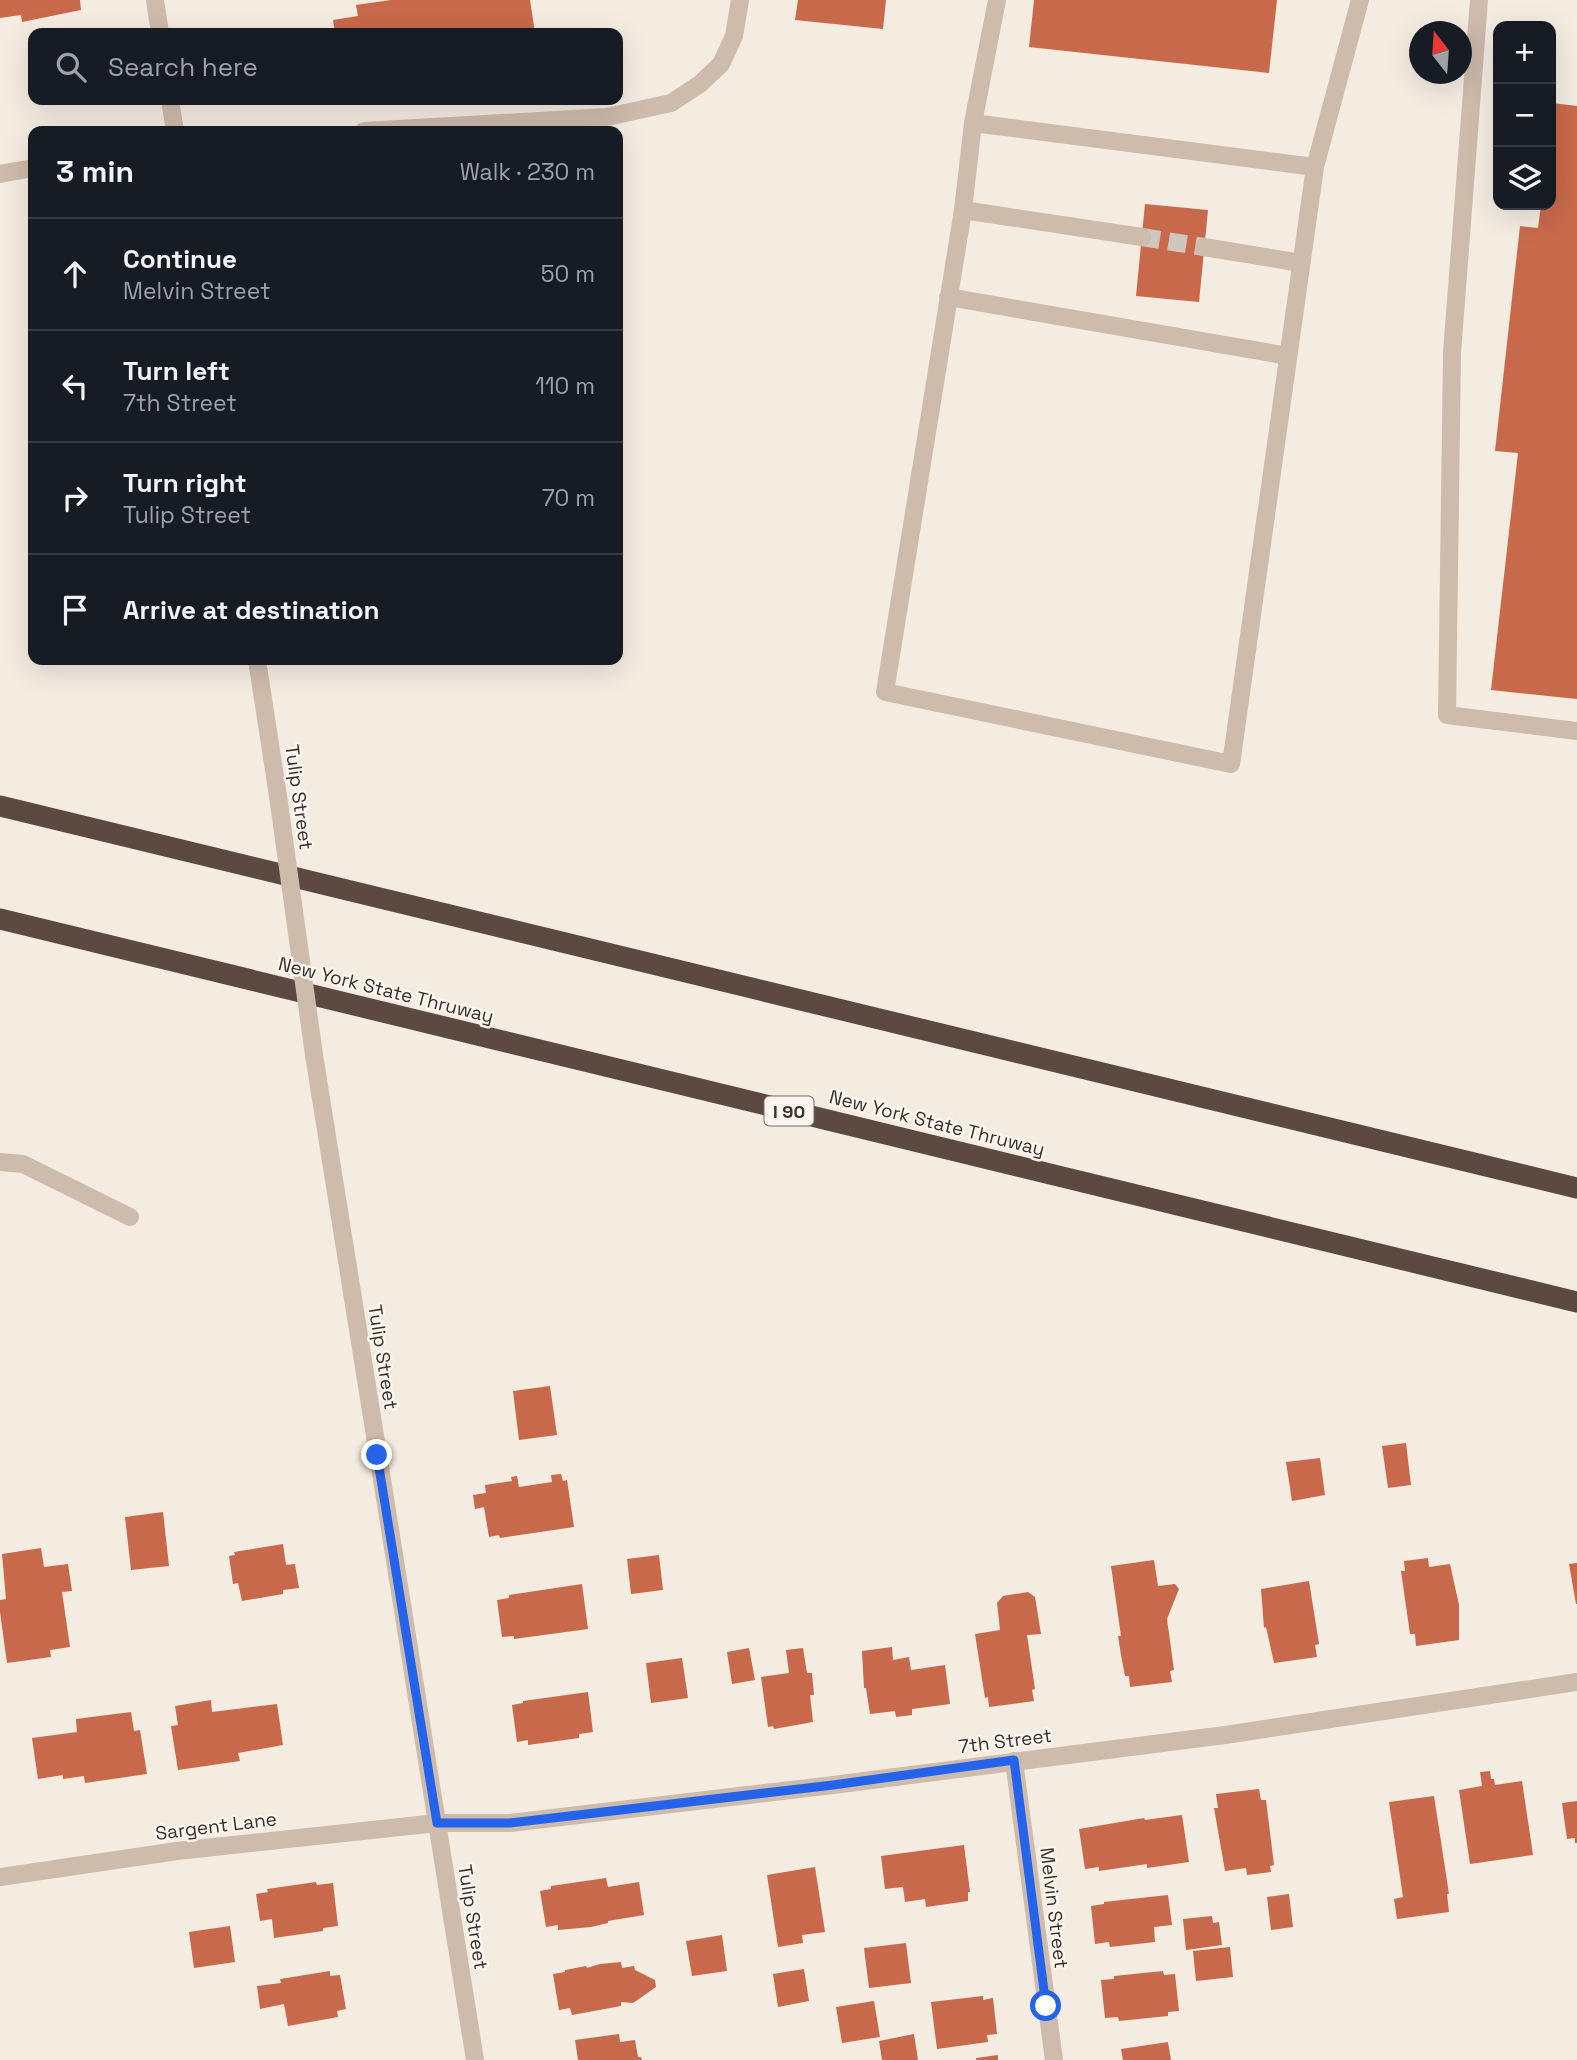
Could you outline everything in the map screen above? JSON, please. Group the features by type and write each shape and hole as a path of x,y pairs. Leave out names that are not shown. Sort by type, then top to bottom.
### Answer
{"highway":[{"path":"0,806 1577,1188"},
{"name":"New York State Thruway","path":"0,919 1577,1302"}],"street":[{"path":"155,0 159,28"},
{"path":"451,126 607,117 671,103 700,84 720,64 734,36 740,0"},
{"path":"997,0 973,123 963,210 886,692 1231,764 1315,167 1360,0"},
{"path":"1479,0 1452,353 1447,715 1577,731"},
{"path":"171,105 174,126"},
{"path":"973,123 1315,167"},
{"path":"0,174 28,169"},
{"path":"963,210 1142,237"},
{"path":"1204,247 1301,263"},
{"path":"947,297 1289,356"},
{"name":"Tulip Street","path":"258,665 314,1055 475,2060"},
{"path":"0,1163 23,1164 130,1217"},
{"name":"7th Street","path":"437,1823 510,1823 833,1785 1225,1735 1577,1682"},
{"name":"Melvin Street","path":"1014,1760 1054,2060"},
{"name":"Sargent Lane","path":"0,1877 177,1851 437,1823"}],"building":[{"path":"0,0 80,0 81,10 22,22 21,15 0,18"},
{"path":"391,0 530,0 534,28 334,28 333,20 358,16 356,5"},
{"path":"798,0 886,0 883,29 795,20"},
{"path":"1034,0 1277,0 1269,73 1029,47"},
{"path":"1556,103 1577,106 1577,699 1491,690 1518,453 1495,451 1520,226 1538,228 1540,210 1556,210"},
{"path":"1145,204 1208,210 1199,302 1136,296"},
{"path":"550,1386 557,1435 519,1440 513,1391"},
{"path":"1406,1443 1411,1485 1388,1488 1382,1446"},
{"path":"1320,1458 1325,1495 1292,1501 1286,1462"},
{"path":"561,1474 563,1481 567,1480 574,1527 500,1538 499,1535 489,1537 484,1507 475,1509 473,1495 486,1493 485,1485 512,1481 511,1477 517,1476 519,1487 552,1482 551,1475"},
{"path":"163,1512 169,1566 131,1570 125,1517"},
{"path":"283,1544 286,1565 295,1564 299,1588 283,1590 283,1594 242,1601 238,1583 233,1584 229,1556 235,1555 234,1552"},
{"path":"41,1548 44,1567 68,1564 72,1591 62,1592 70,1647 50,1650 51,1657 7,1663 0,1612 0,1600 6,1599 2,1554"},
{"path":"659,1555 663,1590 631,1594 627,1559"},
{"path":"1428,1558 1429,1567 1450,1564 1459,1605 1459,1640 1416,1646 1415,1634 1410,1634 1401,1571 1405,1571 1404,1561"},
{"path":"1154,1560 1158,1586 1175,1584 1179,1589 1167,1619 1174,1670 1170,1671 1172,1682 1130,1687 1129,1676 1125,1676 1118,1636 1121,1636 1111,1566"},
{"path":"1577,1563 1577,1604 1576,1604 1569,1564"},
{"path":"1309,1581 1319,1644 1315,1645 1317,1657 1274,1663 1266,1627 1264,1628 1261,1589"},
{"path":"582,1584 588,1629 514,1639 514,1636 502,1637 497,1600 509,1598 509,1595"},
{"path":"1028,1592 1035,1597 1041,1634 1027,1635 1035,1689 1032,1690 1034,1701 989,1707 988,1697 985,1698 975,1634 1000,1630 997,1603 1003,1596"},
{"path":"892,1647 893,1660 909,1657 911,1670 945,1665 950,1704 912,1709 912,1715 896,1717 895,1711 870,1714 864,1688 862,1651"},
{"path":"749,1648 755,1680 732,1684 727,1652"},
{"path":"803,1648 807,1673 812,1673 814,1695 810,1695 813,1722 774,1729 773,1726 768,1727 761,1677 789,1673 786,1650"},
{"path":"682,1658 688,1698 651,1703 646,1663"},
{"path":"588,1692 593,1732 579,1734 579,1738 528,1745 528,1740 517,1742 512,1705"},
{"path":"211,1700 212,1712 277,1704 283,1745 238,1753 240,1761 178,1770 171,1726 178,1725 175,1706"},
{"path":"131,1712 134,1731 140,1730 147,1774 85,1783 84,1776 63,1779 63,1775 38,1779 32,1738 77,1732 76,1719"},
{"path":"1490,1771 1495,1785 1522,1781 1533,1855 1470,1864 1459,1790 1482,1786 1480,1772"},
{"path":"1259,1789 1261,1800 1266,1800 1274,1865 1270,1866 1271,1872 1247,1875 1246,1868 1225,1871 1214,1808 1218,1808 1216,1794"},
{"path":"1434,1796 1449,1894 1449,1912 1397,1919 1394,1899 1403,1897 1389,1802"},
{"path":"1577,1801 1575,1843 1575,1838 1567,1839 1562,1803"},
{"path":"1182,1815 1189,1862 1147,1868 1147,1864 1099,1871 1099,1867 1085,1869 1079,1829 1144,1818"},
{"path":"964,1845 970,1892 968,1901 926,1907 925,1899 905,1902 903,1887 885,1889 881,1856"},
{"path":"815,1867 825,1932 802,1935 803,1943 778,1947 767,1875"},
{"path":"606,1878 608,1887 639,1882 644,1915 591,1927 558,1930 558,1925 546,1927 540,1891 551,1889 551,1886"},
{"path":"316,1882 317,1885 333,1883 338,1926 323,1928 323,1931 274,1938 272,1919 260,1921 256,1894 268,1892 267,1889"},
{"path":"1289,1894 1293,1927 1271,1930 1267,1897"},
{"path":"1168,1895 1172,1925 1154,1927 1155,1942 1110,1947 1109,1942 1095,1944 1091,1906 1104,1902"},
{"path":"1212,1916 1213,1923 1219,1922 1222,1945 1186,1950 1183,1919"},
{"path":"230,1926 235,1962 194,1968 189,1932"},
{"path":"722,1935 727,1971 692,1976 686,1941"},
{"path":"906,1943 911,1983 869,1988 864,1948"},
{"path":"1230,1947 1233,1977 1196,1981 1193,1951"},
{"path":"621,1962 622,1968 634,1966 635,1970 655,1980 656,1987 633,2003 621,2002 621,2006 572,2015 570,2008 559,2010 553,1974 586,1966 587,1968"},
{"path":"804,1969 809,2001 778,2007 773,1974"},
{"path":"330,1971 330,1976 340,1975 346,2009 337,2011 338,2017 288,2026 284,2004 260,2009 257,1986 281,1983 280,1979"},
{"path":"1163,1971 1164,1975 1175,1974 1179,2011 1168,2012 1168,2016 1119,2021 1118,2017 1105,2018 1101,1980"},
{"path":"983,1996 983,2000 993,1998 997,2034 987,2035 988,2042 937,2049 931,2002"},
{"path":"874,2001 880,2037 842,2043 836,2007"},
{"path":"619,2034 620,2042 635,2040 638,2057 642,2060 578,2060 575,2040"},
{"path":"914,2034 918,2060 882,2060 879,2041"},
{"path":"1168,2042 1171,2060 1123,2060 1121,2049"},
{"path":"998,2055 998,2060 976,2060 976,2058"}],"tunnel":[{"path":"1142,237 1204,247"}],"route":[{"path":"377,1455 437,1823 510,1823 833,1785 1014,1760 1046,2006"}]}
